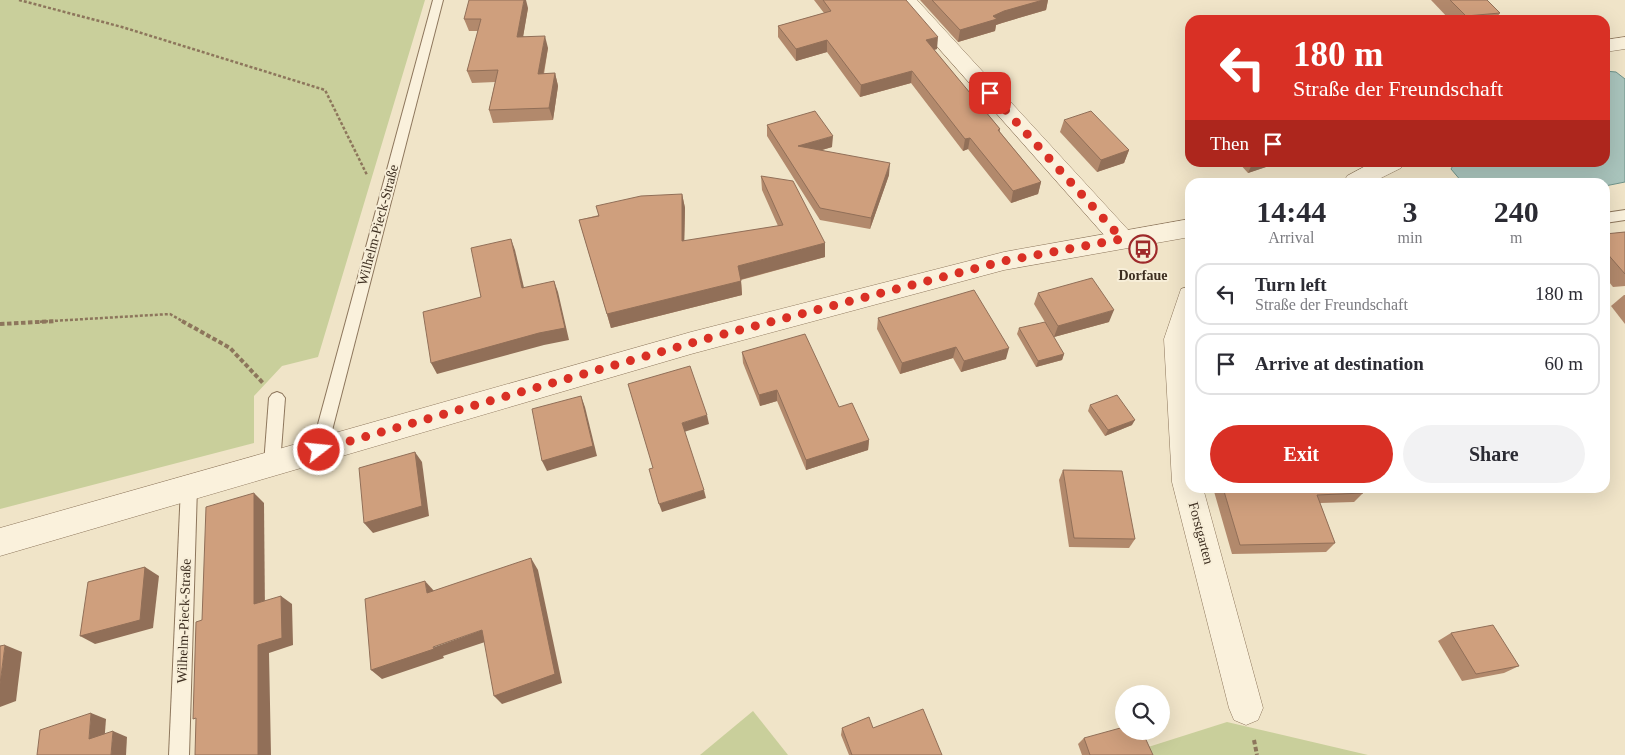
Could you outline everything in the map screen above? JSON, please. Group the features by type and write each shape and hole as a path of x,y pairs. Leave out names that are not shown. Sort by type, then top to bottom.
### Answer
{"street":[{"path":"906,0 1122,239"},
{"path":"1610,45 1625,43"},
{"path":"1363,178 1384,167"},
{"path":"0,542 691,343 1004,261 1185,229"},
{"name":"Forstgarten","path":"1185,313 1177,339 1185,443"},
{"name":"Forstgarten","path":"1191,493 1246,708"}],"lane":[{"name":"Wilhelm-Pieck-Straße","path":"319,450 438,0"},
{"path":"1610,218 1625,216"},
{"path":"272,464 277,398"},
{"name":"Wilhelm-Pieck-Straße","path":"180,755 189,487"}],"path":[{"path":"19,0 122,27 325,90 382,207"},
{"path":"0,324 170,314 230,348 277,398"}],"green space":[{"path":"0,0 425,0 318,357 282,366 254,396 254,443 0,509"},
{"path":"753,711 788,755 700,755"},
{"path":"1227,722 1368,755 1123,755"}],"water":[{"path":"1610,71 1616,72 1625,79 1625,182 1610,185 1610,178 1459,178 1451,169 1452,167 1610,167"}],"building":[{"path":"469,0 524,0 517,37 545,36 538,74 555,73 549,108 489,110 498,70 467,71 481,19 464,19"},
{"path":"823,0 906,0 938,37 926,40 1041,182 1013,191 970,138 965,139 912,71 861,85 827,40 796,49 778,26 831,11"},
{"path":"932,0 1043,0 1004,11 993,16 997,19 960,30"},
{"path":"1450,0 1487,0 1500,13 1477,15 1465,15"},
{"path":"815,111 833,136 798,146 890,163 871,218 820,208 767,125"},
{"path":"1091,111 1129,150 1101,160 1064,120"},
{"path":"761,176 793,181 825,243 738,266 741,281 607,314 579,220 599,216 596,206 641,196 682,194 682,241 783,225"},
{"path":"1625,232 1625,274 1610,257 1610,234"},
{"path":"511,239 522,288 554,281 565,328 539,333 431,363 423,312 481,297 471,248"},
{"path":"1092,278 1114,310 1058,326 1038,293"},
{"path":"974,290 1009,348 964,361 956,347 902,363 878,318"},
{"path":"1045,322 1064,354 1038,361 1019,328"},
{"path":"805,334 839,407 852,403 869,440 806,460 777,390 759,395 742,352"},
{"path":"690,366 707,415 682,423 704,490 659,504 649,469 653,468 628,384"},
{"path":"1117,395 1135,420 1108,430 1090,405"},
{"path":"581,396 593,446 542,461 532,409"},
{"path":"415,452 422,506 364,523 359,468"},
{"path":"1063,470 1122,471 1135,539 1074,538"},
{"path":"254,493 254,604 281,596 282,638 258,645 258,755 195,755 196,718 193,719 196,622 202,620 206,507"},
{"path":"1224,493 1363,493 1317,495 1335,543 1240,545"},
{"path":"531,558 555,674 494,696 482,630 433,647 434,649 371,670 365,599 425,581 427,593"},
{"path":"145,567 140,620 80,636 88,582"},
{"path":"1493,625 1519,666 1476,674 1451,633"},
{"path":"5,645 0,684 0,646"},
{"path":"923,709 942,755 852,755 842,728 869,717 873,728"},
{"path":"91,713 89,739 113,731 111,755 37,755 40,730"},
{"path":"1115,729 1115,740 1146,740 1153,755 1090,755 1084,738"}],"place":[{"name":"Dorfaue","path":"1143,249"}],"route":[{"path":"319,450 709,338 1004,261 1064,248 1122,239 990,93"}]}
